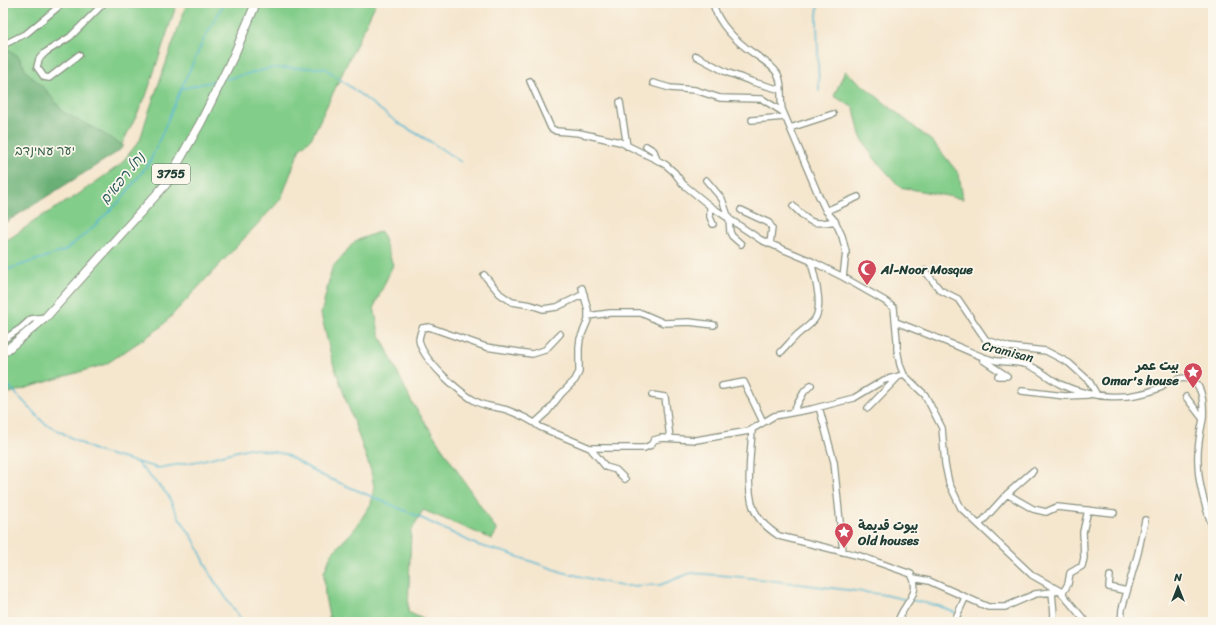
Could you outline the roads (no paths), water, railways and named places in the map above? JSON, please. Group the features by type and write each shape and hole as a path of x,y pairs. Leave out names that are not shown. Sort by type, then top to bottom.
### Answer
{"main road":[{"name":"3755","path":"3,353 46,317 166,184 201,122 234,55 256,3"}],"street":[{"path":"3,45 27,33 63,3"},
{"path":"79,55 49,78 44,77 37,67 39,59 46,52 70,37 104,3"},
{"path":"713,3 724,27 751,51 770,65 777,73 781,86 780,96 784,114 826,211 835,221 842,236 846,252 843,277"},
{"path":"696,56 726,72 781,90"},
{"path":"530,80 551,128 556,131 579,133 620,142 657,160 666,165 674,172 683,184 710,206 761,240 811,261 843,277 886,301 894,308 897,349 901,375 925,395 942,428 945,464 949,483 961,508 1032,574 1061,592 1086,622"},
{"path":"653,83 670,88 695,90 720,98 762,99 784,114"},
{"path":"620,102 626,146"},
{"path":"752,120 784,114"},
{"path":"790,128 833,114"},
{"path":"646,146 654,151 657,160"},
{"path":"706,180 722,200 729,218 730,232 740,244"},
{"path":"826,211 858,197"},
{"path":"710,206 710,217 713,224"},
{"path":"793,206 806,219 820,224 835,221"},
{"path":"742,210 769,223 772,228 770,244"},
{"path":"781,352 816,317 818,299 816,280 811,261"},
{"path":"925,271 940,290 958,299 986,340 1009,347 1046,351 1069,363 1089,381 1095,395 1065,396 1022,391"},
{"path":"484,275 500,294 512,302 531,305 543,309 557,307 583,291 588,310 588,320 580,339 579,372 575,380 561,394 547,412 535,423"},
{"path":"588,316 610,313 641,313 664,323 689,322 714,325"},
{"path":"3,340 22,328 30,319 46,317"},
{"name":"Cramisan","path":"896,322 991,360 1025,364 1061,385 1095,395 1107,397 1137,395 1162,387"},
{"path":"560,334 545,350 532,354 486,347 429,327 422,328 419,338 420,344 434,365 456,388 478,403 508,410 546,430 590,448 644,448 650,445 654,440 661,438 696,440 738,434 752,430 774,416 854,398 884,380 901,375"},
{"path":"976,355 1007,376 998,376"},
{"path":"868,408 901,375"},
{"path":"1178,380 1188,378 1194,381 1201,393 1203,402 1203,419 1199,445 1198,476 1213,529"},
{"path":"722,386 744,382 763,422"},
{"path":"794,412 804,392 811,385"},
{"path":"652,395 665,397 670,438"},
{"path":"1186,397 1203,419"},
{"path":"819,406 834,462 843,552"},
{"path":"752,430 749,489 756,514 770,530 779,536 860,556 911,574 916,581 915,591 898,622"},
{"path":"590,448 606,467 616,470 625,479"},
{"path":"979,525 1007,494 1033,471"},
{"path":"1007,494 1033,509 1046,512 1057,507 1114,513"},
{"path":"914,578 929,581 988,607 1005,607 1035,594 1061,592 1068,584 1070,573 1082,566 1084,558 1083,532 1088,510"},
{"path":"1121,622 1122,609 1145,520"},
{"path":"1110,576 1109,587 1127,591"},
{"path":"1052,592 1054,615 1052,622"},
{"path":"954,622 965,598"}],"waterway":[{"name":"נחל רפאים","path":"3,271 64,251 90,230 119,202 150,162 204,39 224,3"},
{"path":"818,3 819,91"},
{"path":"226,79 272,68 325,68 398,123 431,142 461,162"},
{"path":"181,89 218,80"},
{"path":"3,380 44,423 96,451 158,468 199,461 249,448 285,454 321,475 415,515 477,545 507,553 562,572 621,586 660,585 691,573 743,577 880,594 908,600"},
{"path":"137,463 167,494 177,514 194,540 213,579 243,622"},
{"path":"911,600 939,606 956,613"},
{"path":"959,615 969,622"}],"tunnel":[{"path":"1162,387 1178,379"}],"place":[{"name":"Al-Noor Mosque","path":"867,286"},
{"name":"بيت عمر Omar's house","path":"1193,389"},
{"name":"بيوت قديمة Old houses","path":"844,549"}],"park label":[{"name":"יער עמינדב","path":"45,150"}]}
